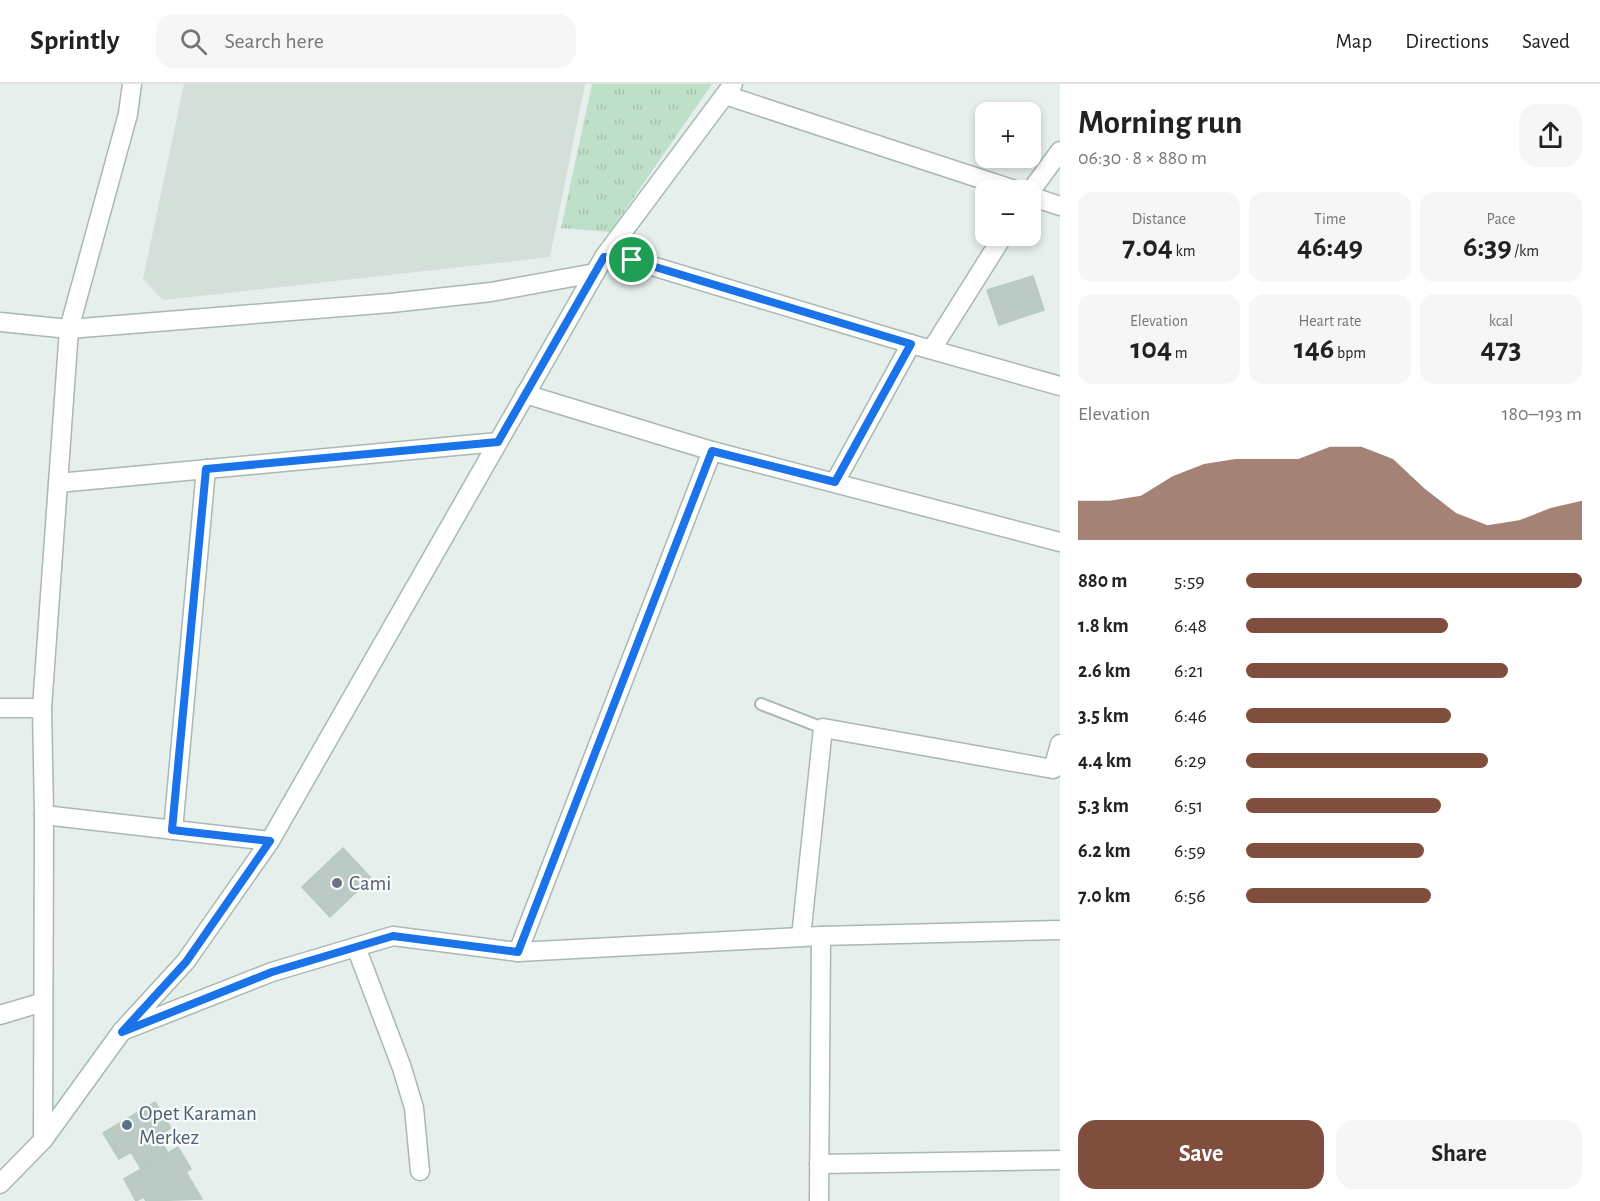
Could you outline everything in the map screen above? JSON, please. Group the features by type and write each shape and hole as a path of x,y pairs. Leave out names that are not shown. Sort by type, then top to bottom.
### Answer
{"street":[{"path":"43,1140 42,708 69,329 128,114 132,84"},
{"path":"0,1184 43,1140 122,1032 186,962 270,841 599,265 729,89 987,180"},
{"path":"1040,180 1060,151"},
{"path":"1041,198 1060,206"},
{"path":"932,349 997,246"},
{"path":"0,322 69,329 391,303 491,292 599,265 632,260 1060,386"},
{"path":"835,482 911,344"},
{"path":"525,394 712,451 1060,542"},
{"path":"58,483 498,442"},
{"path":"518,952 712,451"},
{"path":"172,830 206,469"},
{"path":"0,708 42,708"},
{"path":"801,937 823,728 1057,771 1060,744"},
{"path":"44,815 270,841"},
{"path":"122,1032 272,972 393,936 518,952 821,936 1060,930"},
{"path":"819,1201 821,936"},
{"path":"356,947 402,1068 414,1108 420,1172"},
{"path":"0,1015 44,1002"},
{"path":"819,1164 1060,1160"}],"lane":[{"path":"761,704 823,728"}],"shaded area":[{"path":"184,84 585,84 550,257 163,300 143,279"}],"green space":[{"path":"592,84 712,84 610,232 561,228"}],"building":[{"path":"1033,276 1044,310 999,325 987,290"},
{"name":"Cami","path":"343,848 371,878 330,917 302,887"},
{"path":"155,1102 171,1128 158,1136 168,1153 141,1169 131,1152 119,1159 103,1133"},
{"path":"178,1147 191,1169 186,1172 202,1199 146,1201 144,1197 136,1201 124,1179"}],"place":[{"name":"Cami","path":"337,883"},
{"name":"Opet Karaman Merkez","path":"127,1125"}],"route":[{"path":"604,257 632,260 911,344 835,482 712,451 518,952 393,936 272,972 122,1032 186,962 270,841 172,830 206,469 498,442 604,257"}]}
